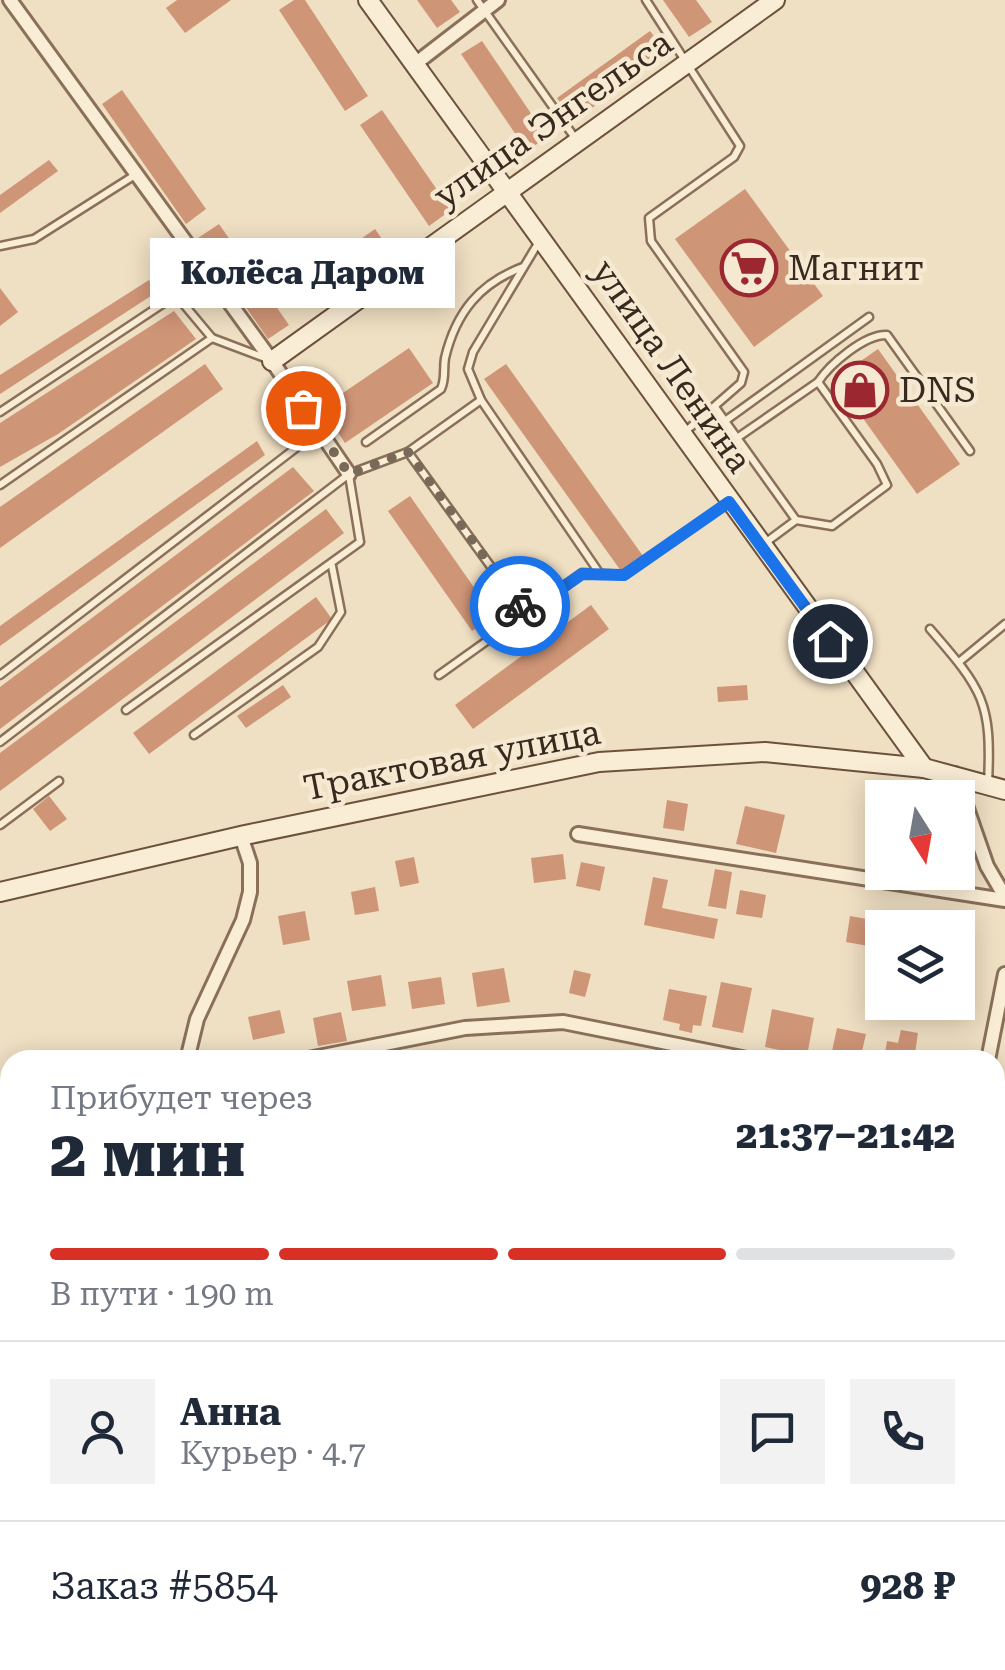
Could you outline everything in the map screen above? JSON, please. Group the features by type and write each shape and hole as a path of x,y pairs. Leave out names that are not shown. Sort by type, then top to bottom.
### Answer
{"street":[{"path":"10,0 272,360 349,474"},
{"name":"улица Ленина","path":"368,0 924,768"},
{"path":"415,64 481,5 498,0"},
{"name":"улица Энгельса","path":"272,360 775,0"},
{"name":"Трактовая улица","path":"0,892 508,778 685,754 765,752 924,768 996,788"},
{"path":"955,774 987,866 1005,899"},
{"path":"578,834 1005,899"},
{"path":"192,1050 197,1019 243,920 250,892 250,864 241,836"},
{"path":"990,1050 1005,974"},
{"path":"354,1050 465,1028 564,1022 703,1050"}],"lane":[{"path":"646,0 689,62 739,150 649,218 648,232 744,372 741,383 682,436"},
{"path":"481,5 578,141"},
{"path":"0,246 34,239 134,175"},
{"path":"541,238 472,352 468,369 481,400 600,574"},
{"path":"366,442 441,389 445,359 467,305 495,277 524,266"},
{"path":"0,412 176,296 212,338 272,360"},
{"path":"725,421 869,317"},
{"path":"738,438 818,382 828,369 876,336 887,334 970,451"},
{"path":"0,485 212,338"},
{"path":"715,406 796,520 832,526 887,485 877,464 818,382"},
{"path":"0,742 349,474 408,452 481,400"},
{"path":"0,676 318,431"},
{"path":"408,452 525,614"},
{"path":"126,710 332,566 360,542 349,474"},
{"path":"439,675 582,574 624,575 729,502"},
{"path":"760,546 796,520"},
{"path":"194,735 318,647 341,612 332,566"},
{"path":"960,662 1005,624"},
{"path":"930,629 960,662 987,707 996,788"},
{"path":"0,825 59,780"}],"building":[{"path":"177,0 231,0 185,33 166,8"},
{"path":"294,0 305,0 368,96 345,111 279,10"},
{"path":"417,0 451,0 460,12 437,28"},
{"path":"663,0 696,0 712,22 689,37"},
{"path":"650,31 667,53 574,121 557,98"},
{"path":"482,41 547,137 527,151 461,54"},
{"path":"122,90 206,209 186,224 102,104"},
{"path":"382,110 451,210 429,226 360,125"},
{"path":"49,160 58,171 0,213 0,195"},
{"name":"Магнит","path":"745,189 823,296 754,347 675,239"},
{"path":"219,224 289,325 268,339 198,238"},
{"path":"375,229 391,252 328,295 312,273"},
{"path":"149,280 157,292 0,394 0,375"},
{"path":"0,288 18,312 0,326"},
{"path":"174,311 196,339 58,434 0,467 0,423"},
{"path":"409,348 433,383 345,443 328,418 347,405 340,395"},
{"path":"878,349 960,464 917,494 835,379"},
{"path":"205,364 223,389 0,548 0,507"},
{"path":"506,364 643,556 621,571 484,379"},
{"path":"257,441 265,455 0,646 0,626"},
{"path":"293,467 314,491 0,729 0,687"},
{"path":"410,496 494,616 472,631 388,511"},
{"path":"326,509 344,533 0,791 0,753"},
{"path":"316,597 332,619 149,754 133,733"},
{"path":"591,605 609,629 473,729 455,705"},
{"path":"283,685 291,697 246,728 237,716"},
{"path":"747,685 748,700 718,702 717,687"},
{"path":"49,796 67,819 50,831 33,809"},
{"path":"667,800 688,804 684,831 663,828"},
{"path":"745,806 785,815 776,853 736,844"},
{"path":"563,854 566,879 534,883 531,858"},
{"path":"414,857 419,883 400,887 395,861"},
{"path":"581,862 605,867 600,891 576,886"},
{"path":"715,869 732,872 726,909 708,906"},
{"path":"653,877 668,880 662,908 718,919 714,939 644,925"},
{"path":"375,887 379,911 355,915 351,892"},
{"path":"740,890 766,895 762,918 736,914"},
{"path":"305,911 310,940 283,945 278,916"},
{"path":"850,916 865,919 865,945 846,942"},
{"path":"504,968 510,1002 477,1007 472,973"},
{"path":"574,970 591,974 585,997 569,993"},
{"path":"381,975 386,1006 352,1011 347,981"},
{"path":"441,977 445,1004 412,1009 408,982"},
{"path":"721,982 752,988 743,1033 712,1027"},
{"path":"669,989 707,996 701,1026 693,1025 692,1033 679,1030 680,1024 663,1020"},
{"path":"772,1009 814,1018 808,1050 765,1047"},
{"path":"280,1010 285,1033 253,1040 248,1017"},
{"path":"341,1012 347,1041 318,1046 313,1018"},
{"path":"837,1028 866,1034 862,1050 832,1050"},
{"path":"901,1030 918,1033 915,1050 886,1050 887,1041 898,1043"}],"way so far":[{"path":"303,408 349,474 368,463 408,452 520,606"}],"place":[{"name":"Магнит","path":"749,268"},
{"name":"DNS","path":"860,390"},
{"name":"Колёса Даром","path":"303,408"}],"route":[{"path":"520,606 525,614 582,574 624,575 729,502 830,641"}]}
